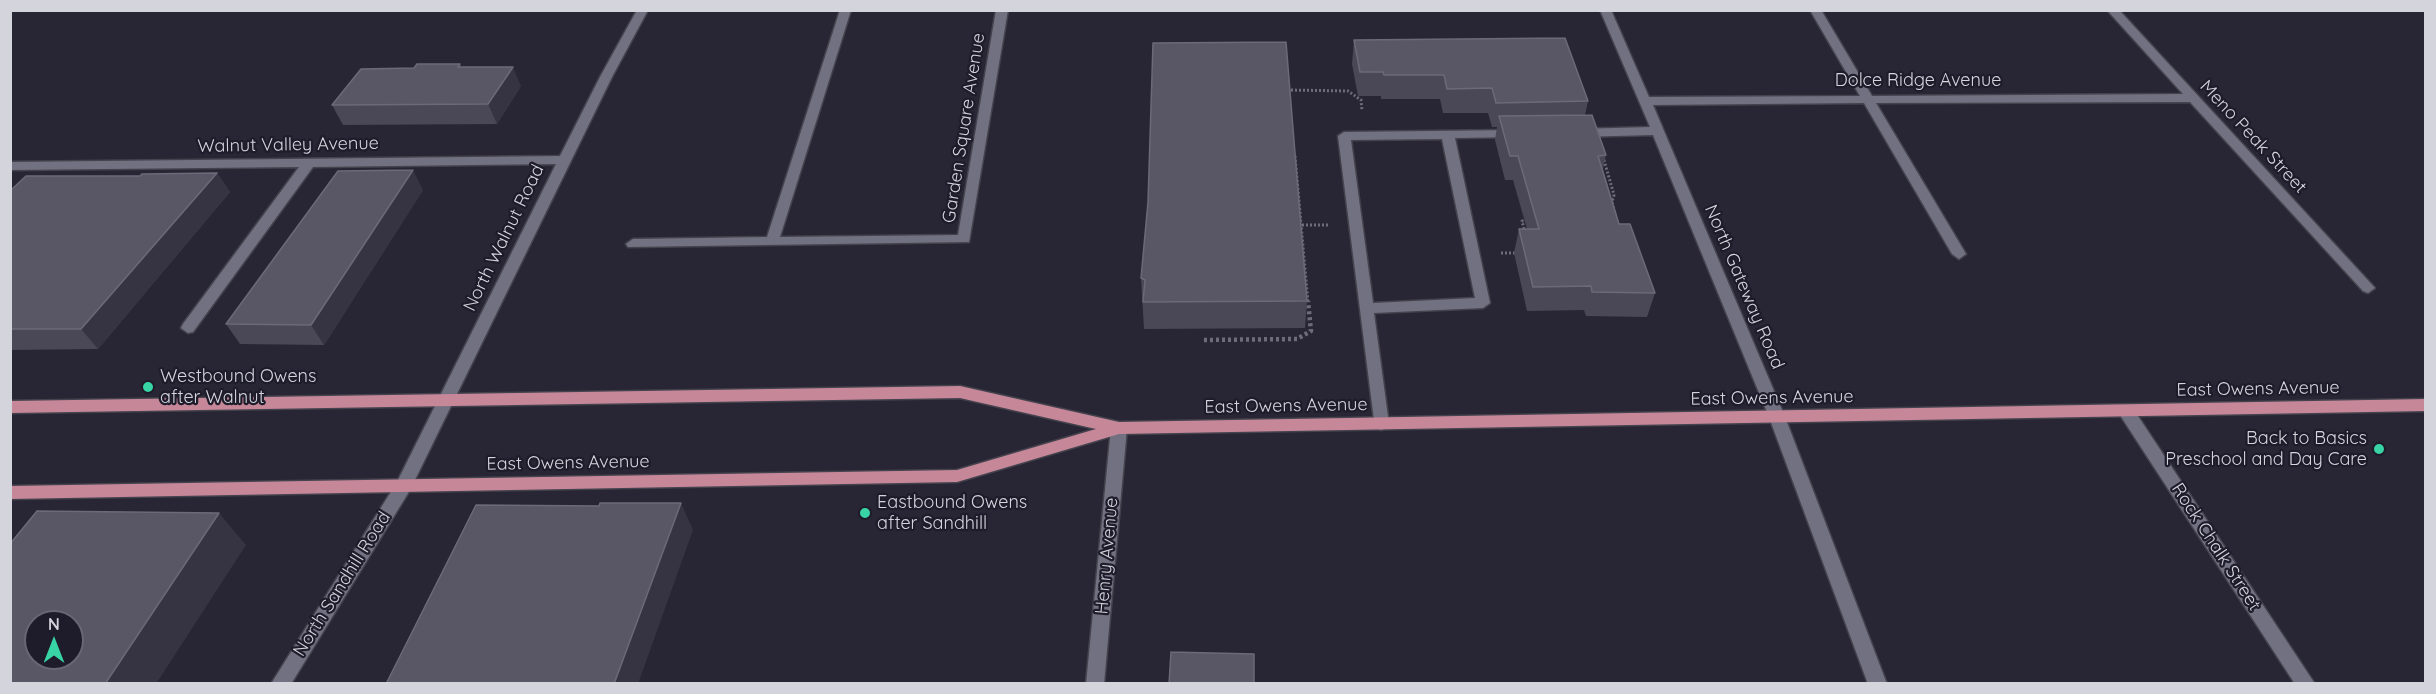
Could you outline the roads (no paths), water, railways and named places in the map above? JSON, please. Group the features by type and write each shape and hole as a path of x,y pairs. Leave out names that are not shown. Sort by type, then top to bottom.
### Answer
{"main road":[{"name":"East Owens Avenue","path":"10,407 960,392 1119,428 2426,405"},
{"name":"East Owens Avenue","path":"10,493 957,476 1119,428"}],"street":[{"name":"North Walnut Road","path":"404,485 606,77 643,10"},
{"path":"772,242 846,10"},
{"name":"Garden Square Avenue","path":"633,244 964,239 1002,10"},
{"name":"North Gateway Road","path":"1605,10 1777,417 1878,684"},
{"path":"1815,10 1959,255"},
{"name":"Meno Peak Street","path":"2112,10 2368,288"},
{"name":"Dolce Ridge Avenue","path":"1645,101 2192,98"},
{"path":"1564,133 1658,131"},
{"path":"1381,424 1344,136 1529,134"},
{"path":"1367,308 1483,303 1448,135"},
{"name":"Walnut Valley Avenue","path":"12,167 565,160"},
{"path":"188,328 309,163"},
{"name":"Rock Chalk Street","path":"2126,411 2306,684"},
{"name":"Henry Avenue","path":"1095,684 1119,428"},
{"name":"North Sandhill Road","path":"280,684 404,485"}],"place":[{"name":"Westbound Owens after Walnut","path":"148,387"},
{"name":"Back to Basics Preschool and Day Care","path":"2379,449"},
{"name":"Eastbound Owens after Sandhill","path":"865,513"}]}
